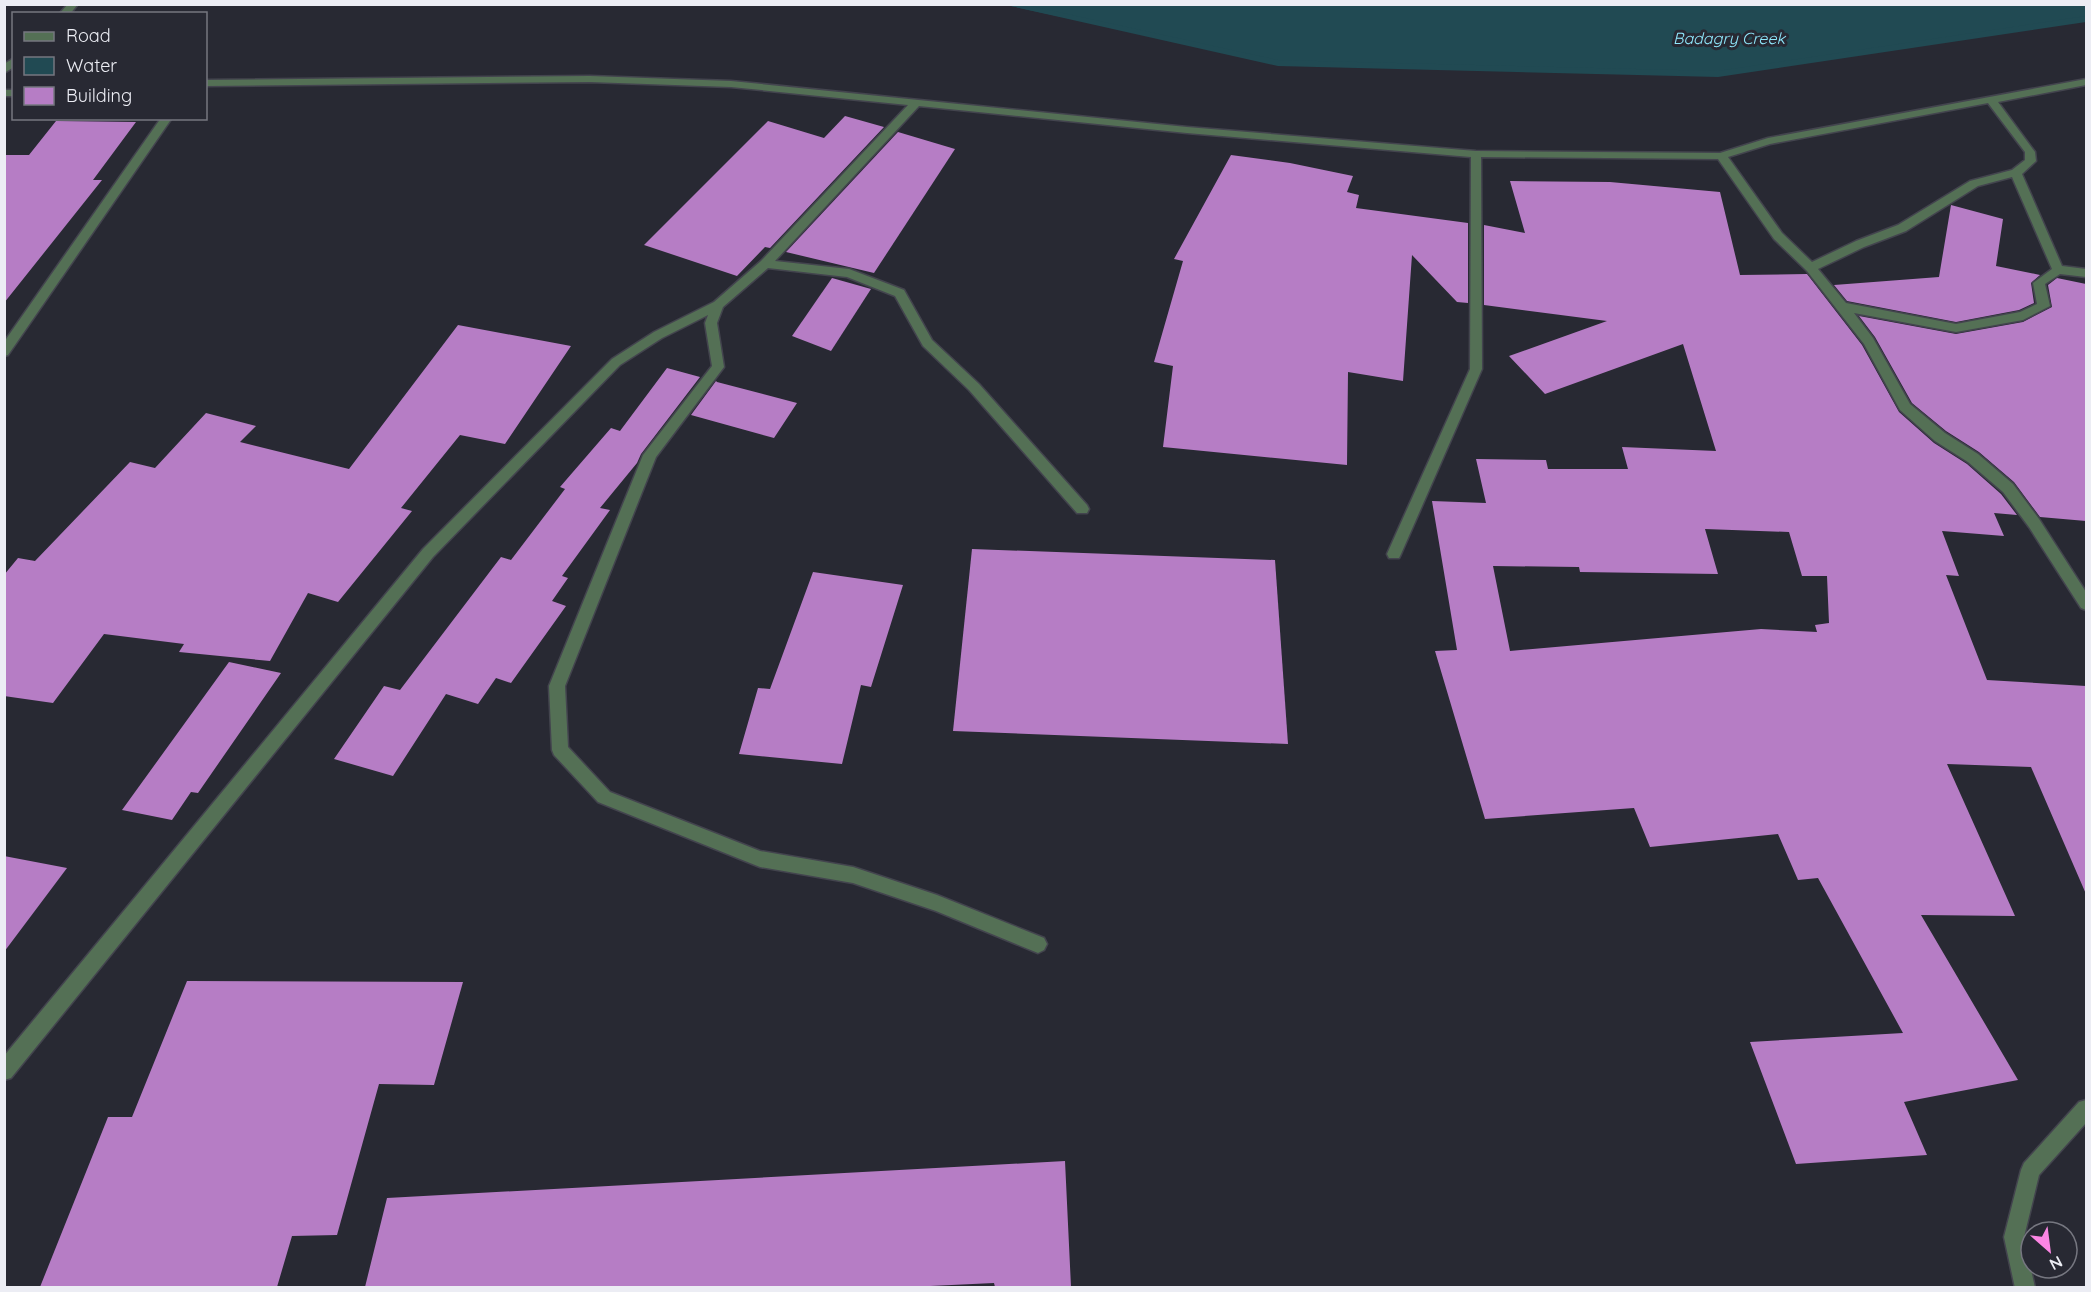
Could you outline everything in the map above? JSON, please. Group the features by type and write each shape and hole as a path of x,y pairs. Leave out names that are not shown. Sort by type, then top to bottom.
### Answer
{"street":[{"path":"207,83 590,79 731,84 1187,130 1476,153 1721,156 1768,141 2086,82"},
{"path":"1811,268 1860,244 1902,228 1974,183 2016,173 2031,161 2030,152 1991,100"},
{"path":"4,1071 429,553 616,362 658,335 718,305 765,264 917,102"},
{"path":"4,352 166,120"},
{"path":"1394,554 1476,369 1476,153"},
{"path":"1721,156 1778,236 1811,268 1869,340 1905,407 1940,437 1973,458 2008,488 2040,532 2086,604"},
{"path":"2016,173 2058,270"},
{"path":"765,264 849,273 900,293 927,343 974,387 1082,509"},
{"path":"1843,307 1956,328 2023,316 2044,306 2039,283 2058,270 2086,273"},
{"path":"718,305 711,323 718,367 650,455 557,686 560,750 604,797 759,859 853,875 937,903 1038,944"},
{"path":"2025,1287 2014,1237 2031,1170 2086,1109"}],"water":[{"name":"Badagry Creek","path":"2086,4 2086,19 1718,74 1278,63 1006,5"}],"building":[{"path":"845,116 884,127 770,248 765,247 737,276 644,245 768,121 824,138"},
{"path":"56,121 136,122 93,180 102,180 4,303 4,155 29,155"},
{"path":"898,132 955,149 874,273 786,252"},
{"path":"1231,155 1290,163 1353,176 1347,192 1359,195 1356,208 1468,223 1468,303 1457,302 1412,255 1403,381 1348,372 1347,465 1163,447 1173,366 1154,362 1183,261 1174,259"},
{"path":"1510,181 1610,182 1720,192 1740,275 1807,274 1862,345 1899,412 1934,443 1967,464 2001,494 2017,515 1994,513 2004,536 1942,531 1959,576 1946,575 1987,680 2086,686 2086,894 2031,767 1947,764 2015,916 1921,915 2018,1080 1904,1102 1927,1155 1796,1164 1750,1042 1903,1033 1818,878 1798,880 1778,834 1650,847 1634,808 1485,819 1435,651 1457,650 1432,501 1486,503 1476,459 1546,460 1548,469 1628,469 1622,447 1716,451 1683,344 1545,394 1509,356 1607,321 1484,305 1484,225 1525,233","holes":["1705,529 1789,532 1802,576 1827,576 1829,623 1815,625 1817,632 1761,629 1510,651 1493,566 1579,567 1580,572 1718,574"]},
{"path":"1951,205 2003,219 1996,266 2040,275 2031,283 2034,303 2019,310 1956,322 1847,301 1834,285 1939,277"},
{"path":"832,278 871,289 831,351 792,336"},
{"path":"2057,278 2086,284 2086,521 2040,517 2014,482 1979,452 1946,431 1912,403 1875,337 1859,316 1956,334 2023,322 2052,307 2048,285"},
{"path":"458,325 571,346 505,444 460,435 401,508 412,511 338,602 308,593 270,661 179,652 184,644 104,634 53,703 4,696 4,575 18,558 35,561 130,462 155,468 206,413 256,426 240,442 349,469"},
{"path":"667,368 700,377 641,454 637,463 600,508 610,510 562,576 568,578 552,601 566,606 511,683 496,678 478,704 446,694 393,776 334,759 384,686 400,690 501,557 511,560 565,489 560,487 611,428 620,431"},
{"path":"716,381 797,403 774,438 691,415"},
{"path":"972,549 1275,560 1288,744 953,731"},
{"path":"813,572 903,585 871,687 861,685 842,764 739,754 758,688 770,689"},
{"path":"229,662 281,673 198,793 191,792 172,820 122,810"},
{"path":"4,856 67,868 4,952"},
{"path":"187,981 463,982 434,1085 379,1084 337,1235 292,1236 277,1287 40,1287 108,1117 132,1117"},
{"path":"1065,1161 1071,1287 995,1287 994,1283 909,1287 365,1287 387,1198"}],"waterway":[{"path":"1006,4 1278,63 1718,74 2086,19"}]}
